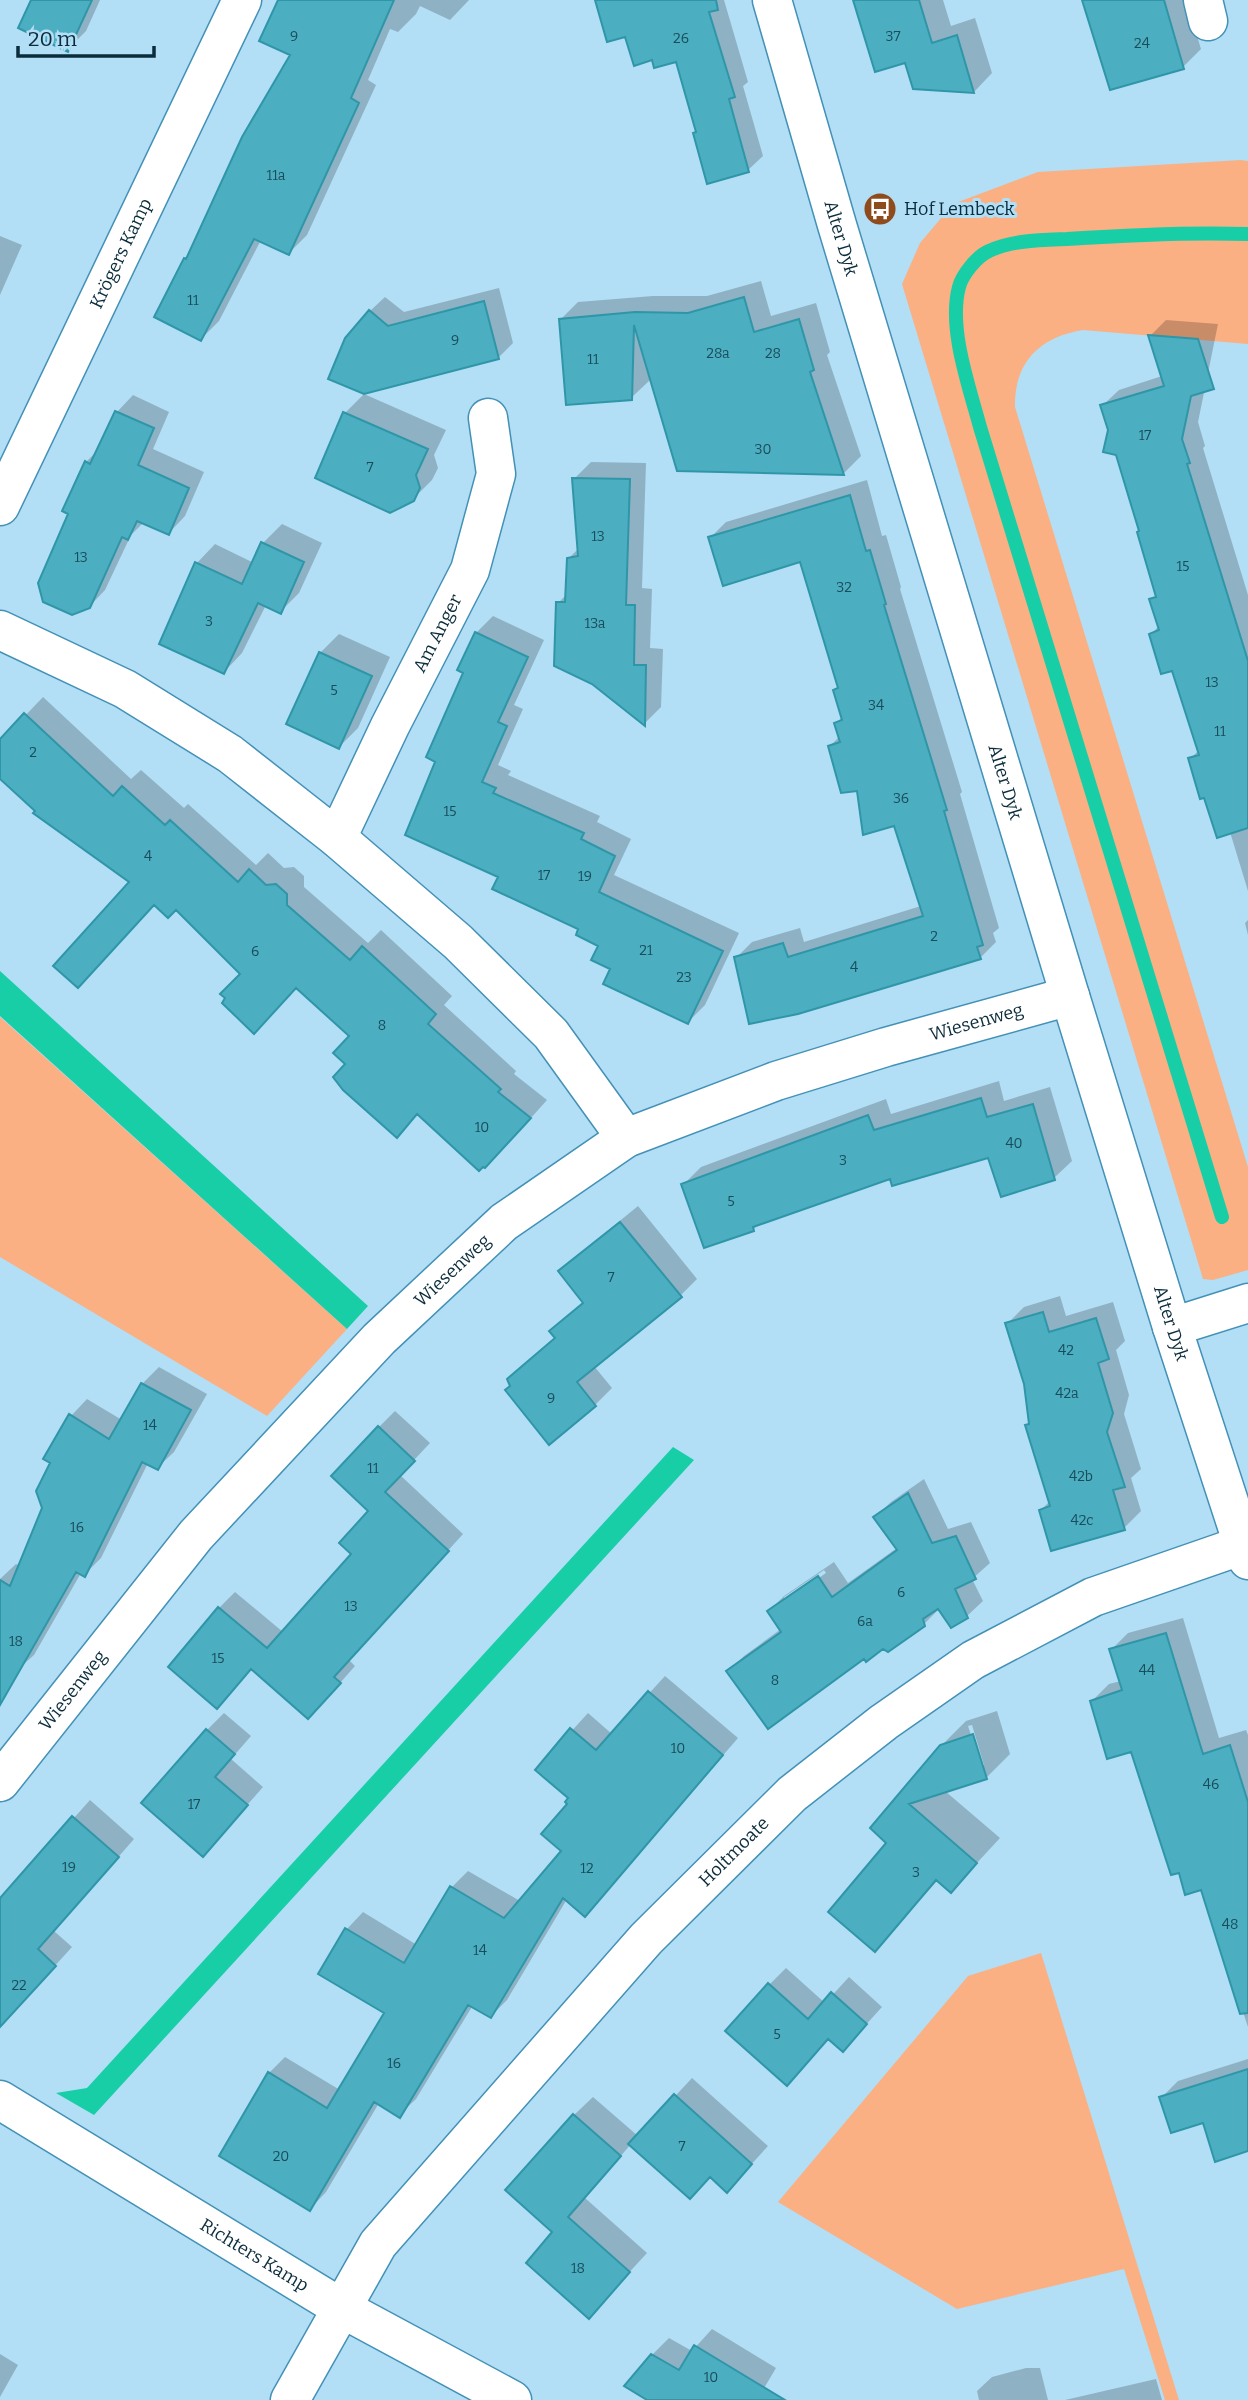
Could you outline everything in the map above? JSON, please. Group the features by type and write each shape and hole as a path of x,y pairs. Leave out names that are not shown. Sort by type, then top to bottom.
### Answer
{"street":[{"name":"Krögers Kamp","path":"0,506 242,0"},
{"name":"Alter Dyk","path":"772,0 837,225 1070,996 1245,1553"},
{"name":"Am Anger","path":"337,838 390,726 470,570 496,474 488,418"},
{"path":"0,630 125,689 230,754 337,838 458,942 551,1034 626,1138"},
{"name":"Wiesenweg","path":"0,1783 196,1535 379,1339 504,1222 626,1138 776,1081 886,1047 1070,996"},
{"path":"1172,1327 1248,1303"},
{"name":"Holtmoate","path":"290,2400 379,2244 388,2233 646,1939 792,1794 884,1722 973,1660 1093,1597 1245,1553"},
{"name":"Richters Kamp","path":"0,2100 343,2309 512,2400"}],"shaded area":[{"path":"1248,161 1248,344 1083,330 1068,333 1032,354 1019,377 1015,407 1248,1167 1248,1270 1213,1280 1203,1279 902,284 920,243 953,204 1038,172"},
{"path":"0,971 368,1306 347,1329 0,1016"},
{"path":"0,1017 347,1329 267,1416 0,1257"},
{"path":"673,1447 694,1460 94,2115 56,2093 87,2088"},
{"path":"1041,1953 1179,2400 1165,2400 1124,2269 957,2309 778,2202 968,1976"}],"building":[{"path":"31,0 92,0 68,52 18,28"},
{"path":"278,0 394,0 351,98 359,103 289,255 254,239 201,341 154,317 184,258 186,259 242,137 290,55 259,41"},
{"path":"595,0 716,0 718,10 709,12 735,97 729,99 749,172 707,184 693,133 696,132 676,62 654,68 652,60 634,66 625,37 607,42"},
{"path":"853,0 919,0 932,43 957,35 974,93 913,89 905,63 875,72"},
{"path":"1082,0 1164,0 1184,69 1110,90"},
{"path":"744,297 754,332 799,319 814,370 810,372 844,475 677,471 634,325 632,400 566,405 559,319 635,312 688,313"},
{"path":"484,301 499,359 364,394 328,379 345,338 369,310 388,326"},
{"path":"1148,335 1198,339 1214,389 1191,396 1182,439 1190,463 1187,464 1248,661 1248,828 1217,838 1204,798 1200,799 1188,758 1199,755 1172,671 1161,674 1149,634 1159,630 1149,599 1156,597 1137,532 1139,531 1116,455 1103,452 1108,430 1100,405 1164,386"},
{"path":"115,411 154,428 138,465 189,488 169,535 137,521 128,540 122,537 90,608 72,615 43,602 38,583 68,514 62,511 85,461 90,464"},
{"path":"343,412 428,449 416,475 420,488 414,501 390,513 315,478"},
{"path":"572,478 630,479 626,605 635,605 634,665 646,665 645,726 592,684 554,666 556,602 565,602 567,558 578,556"},
{"path":"850,495 866,551 870,550 886,604 884,605 947,810 944,811 983,945 977,947 981,959 798,1014 749,1024 734,957 783,943 788,957 923,916 894,826 863,835 857,791 841,793 828,746 840,742 834,723 842,720 833,690 838,688 800,562 723,586 708,537"},
{"path":"261,542 304,562 281,614 258,603 224,674 159,644 195,562 242,584"},
{"path":"475,632 528,657 498,722 507,726 482,782 496,788 493,793 584,833 581,839 615,856 599,892 723,951 688,1024 603,984 610,969 591,960 598,946 576,935 578,929 492,889 498,877 405,835 435,762 426,757 463,673 457,670"},
{"path":"319,652 372,676 339,749 286,724"},
{"path":"24,713 113,796 122,786 165,825 170,820 238,882 249,869 266,885 276,884 287,894 287,905 350,960 362,946 436,1014 428,1024 501,1089 498,1092 531,1118 485,1168 479,1171 417,1114 397,1138 343,1090 333,1077 345,1064 333,1053 349,1036 296,988 254,1034 222,1003 225,998 220,994 240,974 176,910 168,918 154,905 78,988 53,966 129,882 33,813 35,811 0,779 0,739"},
{"path":"981,1098 987,1117 1033,1104 1055,1180 1001,1197 988,1158 892,1186 890,1179 753,1227 754,1231 704,1248 681,1184 868,1115 874,1130"},
{"path":"620,1222 682,1297 577,1382 596,1406 549,1445 505,1390 510,1386 507,1379 555,1338 549,1331 583,1303 558,1271"},
{"path":"1043,1312 1049,1332 1096,1318 1109,1359 1098,1363 1113,1413 1107,1432 1125,1487 1113,1490 1125,1530 1051,1551 1039,1510 1050,1506 1025,1425 1029,1424 1024,1384 1005,1323"},
{"path":"141,1383 191,1410 158,1470 142,1462 85,1577 76,1572 0,1705 0,1580 10,1586 42,1508 36,1491 50,1463 43,1459 69,1414 109,1439"},
{"path":"378,1426 415,1461 385,1492 449,1551 334,1677 341,1683 308,1719 251,1669 217,1709 168,1667 218,1607 267,1648 351,1554 339,1543 368,1511 331,1476"},
{"path":"908,1493 932,1543 956,1536 976,1579 955,1589 968,1618 951,1628 938,1609 923,1619 925,1626 888,1652 883,1649 866,1662 864,1659 768,1729 726,1671 781,1632 767,1611 818,1576 832,1597 897,1550 873,1517"},
{"path":"1166,1633 1203,1754 1230,1745 1248,1802 1248,2013 1240,2014 1201,1890 1185,1895 1179,1873 1171,1875 1131,1752 1107,1759 1090,1701 1122,1690 1109,1649"},
{"path":"648,1691 723,1755 585,1917 563,1898 491,2018 468,2005 400,2118 374,2102 310,2211 219,2156 268,2072 327,2108 384,2013 318,1974 345,1928 404,1963 450,1886 504,1918 561,1851 541,1834 567,1804 565,1802 568,1798 535,1770 570,1728 596,1750"},
{"path":"206,1729 235,1754 215,1777 248,1805 203,1857 141,1803"},
{"path":"973,1734 987,1779 909,1804 977,1863 951,1893 936,1880 875,1952 828,1912 886,1843 870,1828 940,1745"},
{"path":"72,1816 119,1857 38,1949 56,1966 0,2027 0,1898"},
{"path":"768,1983 808,2019 831,1992 867,2024 843,2052 828,2039 787,2086 725,2031"},
{"path":"1248,2069 1248,2151 1215,2162 1203,2123 1171,2133 1159,2097"},
{"path":"674,2094 752,2164 727,2193 710,2177 690,2199 628,2144"},
{"path":"573,2114 621,2156 568,2217 630,2272 589,2319 526,2263 552,2232 505,2190"},
{"path":"694,2345 785,2400 647,2400 624,2386 651,2354 679,2370"}],"waterway":[{"path":"1222,1217 980,427 961,357 956,303 963,277 971,266 984,253 998,247 1037,240 1203,233 1248,234"}],"place":[{"name":"Hof Lembeck","path":"880,209"}]}
